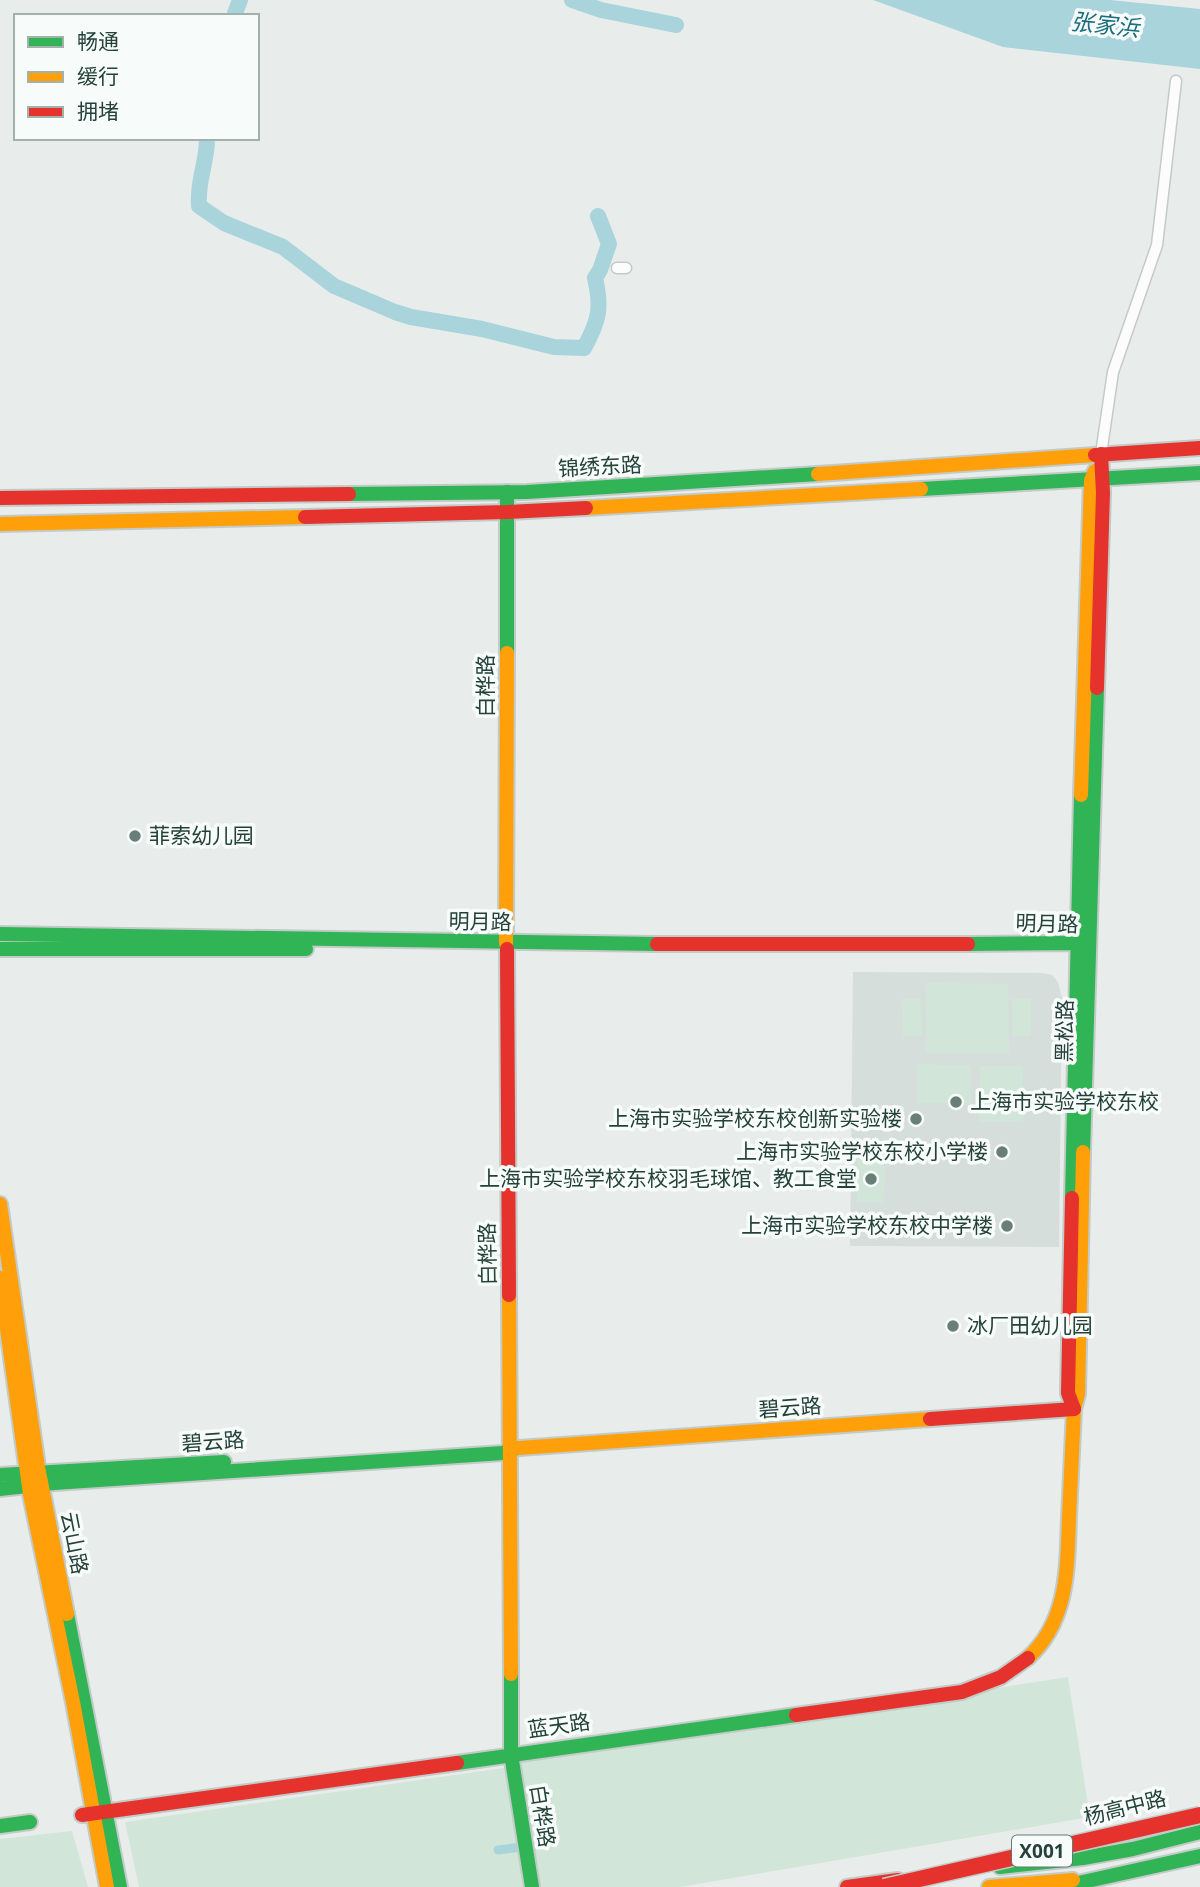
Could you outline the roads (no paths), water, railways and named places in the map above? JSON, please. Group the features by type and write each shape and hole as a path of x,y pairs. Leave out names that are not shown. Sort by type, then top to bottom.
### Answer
{"main road":[{"name":"锦绣东路","path":"0,498 628,488 1101,447 1200,447"},
{"name":"黑松路","path":"1032,1656 1048,1636 1060,1611 1067,1582 1074,1409 1078,1394 1080,946 1097,480 1101,447"},
{"name":"锦绣东路","path":"0,524 507,512 1200,473"},
{"name":"白桦路","path":"507,492 511,1754 532,1887"},
{"name":"明月路","path":"0,934 700,952 1080,946"},
{"name":"明月路","path":"0,949 507,946"},
{"name":"云山路","path":"0,1204 34,1480"},
{"name":"云山路","path":"0,1278 107,1887"},
{"name":"碧云路","path":"0,1489 34,1480 502,1444 510,1450 1074,1409"},
{"name":"碧云路","path":"0,1475 34,1480"},
{"name":"蓝天路","path":"94,1814 962,1692 987,1685 1011,1673 1032,1656"},
{"name":"杨高中路","path":"847,1887 998,1867 1071,1843 1200,1813"},
{"name":"杨高中路","path":"884,1887 1200,1813"},
{"name":"云山路","path":"94,1814 120,1887"},
{"path":"0,1826 30,1822"},
{"path":"998,1867 1083,1858 1200,1832"},
{"name":"X001","path":"1060,1887 1200,1856"},
{"name":"X001","path":"989,1887 1107,1877"},
{"name":"X001","path":"1081,1887 1107,1877"}],"street":[{"path":"1101,447 1114,372 1157,245 1176,80"}],"water":[{"name":"张家浜","path":"873,0 1110,0 1200,9 1200,69 1003,47"}],"waterway":[{"path":"235,14 240,0"},
{"path":"572,0 601,10 676,25"},
{"path":"207,140 199,188 199,206 224,223 283,247 334,286 395,312 482,329 554,347 584,348 596,322 599,306 595,278 609,244 598,216"},
{"path":"498,1850 545,1844"}],"place":[{"name":"菲索幼儿园","path":"135,836"},
{"name":"上海市实验学校东校","path":"956,1102"},
{"name":"上海市实验学校东校创新实验楼","path":"916,1119"},
{"name":"上海市实验学校东校小学楼","path":"1002,1152"},
{"name":"上海市实验学校东校羽毛球馆、教工食堂","path":"871,1179"},
{"name":"上海市实验学校东校中学楼","path":"1007,1226"},
{"name":"冰厂田幼儿园","path":"953,1326"}]}
